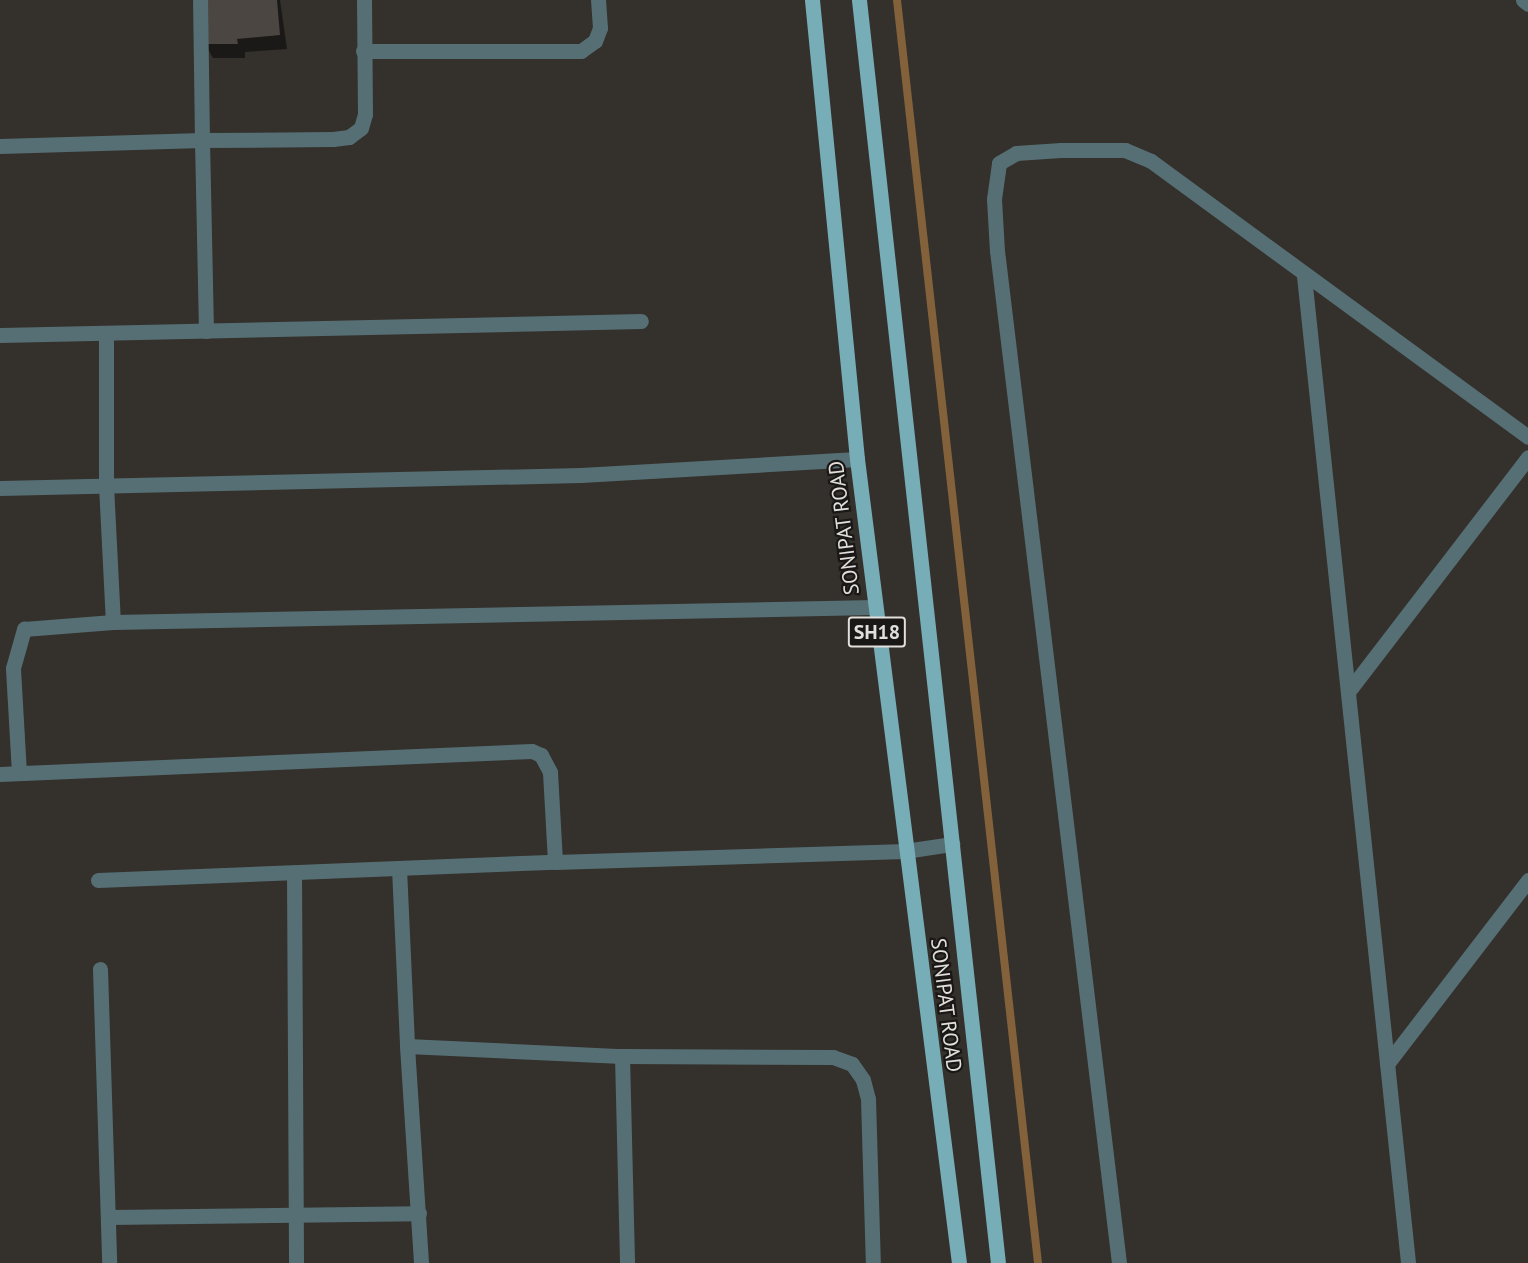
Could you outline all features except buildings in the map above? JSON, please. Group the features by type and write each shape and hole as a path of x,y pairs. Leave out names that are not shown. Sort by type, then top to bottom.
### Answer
{"main road":[{"name":"SONIPAT ROAD","path":"812,0 857,459 874,607 959,1263"},
{"name":"SONIPAT ROAD","path":"859,0 998,1263"}],"street":[{"path":"200,0 206,331"},
{"path":"0,146 349,137 361,128 365,114 363,0"},
{"path":"363,51 580,51 595,41 600,28 598,0"},
{"path":"1523,0 1528,4"},
{"path":"1119,1263 997,251 994,189 999,163 1016,153 1125,150 1151,161 1304,276 1528,436"},
{"path":"1304,276 1408,1263"},
{"path":"0,334 641,321"},
{"path":"106,333 106,485 113,622"},
{"path":"1348,692 1528,457"},
{"path":"0,488 581,475 857,459"},
{"path":"19,773 12,668 24,629 113,622 874,607"},
{"path":"0,774 532,752 541,755 550,772 555,862"},
{"path":"98,880 905,851 952,844"},
{"path":"399,868 407,1046 421,1263"},
{"path":"294,873 296,1263"},
{"path":"1387,1064 1528,880"},
{"path":"100,969 109,1263"},
{"path":"407,1046 622,1056 833,1057 852,1064 863,1080 868,1099 873,1263"},
{"path":"622,1056 627,1263"},
{"path":"108,1217 419,1214"}],"waterway":[{"path":"897,0 1038,1263"}]}
